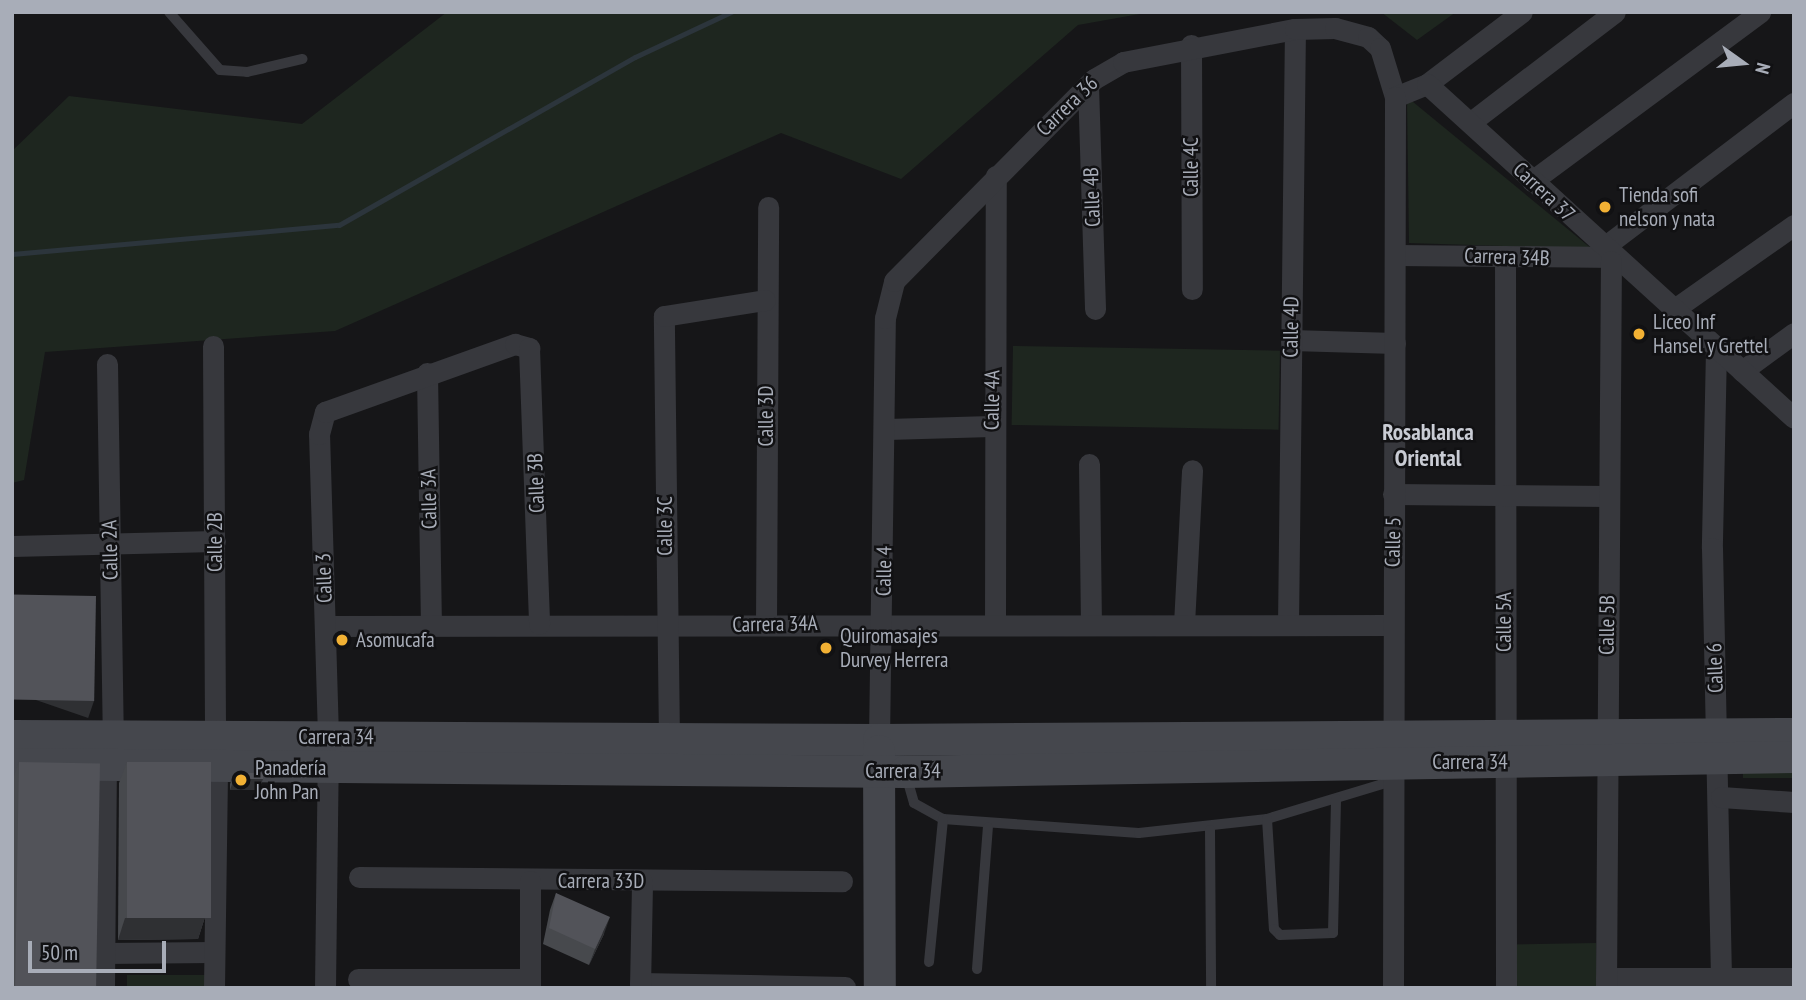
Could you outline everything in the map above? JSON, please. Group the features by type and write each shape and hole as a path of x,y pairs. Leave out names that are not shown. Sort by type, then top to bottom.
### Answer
{"street":[{"path":"1294,29 1335,28 1368,37 1380,48 1395,97 1427,84 1522,12"},
{"path":"1471,122 1615,12"},
{"path":"1532,181 1760,12"},
{"name":"Carrera 36","path":"894,281 1088,85 1123,62 1191,45 1294,29"},
{"name":"Calle 4D","path":"1288,625 1294,29"},
{"name":"Calle 4C","path":"1191,45 1192,289"},
{"name":"Carrera 37","path":"1427,84 1471,122 1610,255 1794,418"},
{"name":"Calle 4B","path":"1088,85 1094,309"},
{"name":"Calle 5","path":"1392,988 1395,97"},
{"path":"1610,255 1794,103"},
{"name":"Calle 4A","path":"995,625 991,426 996,176"},
{"name":"Calle 3D","path":"766,625 765,300 768,207"},
{"path":"1673,310 1794,225"},
{"name":"Carrera 34B","path":"1396,255 1610,255"},
{"name":"Calle 5B","path":"1606,983 1605,751 1610,255"},
{"name":"Calle 5A","path":"1506,256 1506,988"},
{"name":"Calle 4","path":"880,988 892,772 879,740 887,429 886,318 894,281"},
{"name":"Calle 3C","path":"669,740 666,625 666,312 765,300"},
{"path":"1742,371 1794,333"},
{"path":"1291,340 1395,343"},
{"name":"Calle 2B","path":"213,346 216,752 214,988"},
{"name":"Calle 3B","path":"427,373 524,346 532,352 539,624"},
{"name":"Calle 6","path":"1716,349 1721,983"},
{"name":"Calle 2A","path":"104,988 110,750 107,364"},
{"name":"Calle 3","path":"325,988 326,626 320,421 325,412 427,373"},
{"name":"Calle 3A","path":"427,373 431,624"},
{"path":"887,429 991,426"},
{"path":"1089,464 1091,624"},
{"path":"1184,624 1192,470"},
{"path":"1393,494 1609,496"},
{"path":"12,546 215,541"},
{"name":"Carrera 34A","path":"326,626 766,625 883,622 995,625 1392,625"},
{"name":"Carrera 34","path":"1718,749 1794,734"},
{"name":"Carrera 34","path":"12,736 110,750 216,752 669,740 879,740 1393,759"},
{"name":"Carrera 34","path":"327,751 892,772 1393,759 1504,748 1605,751 1718,749 1794,757"},
{"name":"Carrera 34","path":"12,764 110,750"},
{"path":"1721,797 1794,802"},
{"name":"Carrera 33D","path":"359,877 530,881 842,881"},
{"path":"358,979 530,984 530,881"},
{"path":"642,881 640,985 845,987"},
{"path":"104,953 214,952"},
{"path":"1606,983 1721,983 1794,978"}],"lane":[{"path":"169,12 220,70 247,72 302,59"},
{"path":"892,772 914,803 943,819 988,827 1210,830 1267,819 1336,799 1393,759"},
{"path":"1267,819 1274,929 1280,935 1333,933 1336,799"},
{"path":"929,962 943,819"},
{"path":"977,969 988,827"},
{"path":"1210,830 1211,988"}],"shaded area":[{"path":"447,12 1151,12 1078,25 901,179 781,133 335,331 45,352 24,480 12,483 12,151 69,96 302,124"},
{"path":"1381,12 1456,12 1417,40"},
{"path":"1407,97 1592,249 1409,243"},
{"path":"1013,346 1280,351 1279,430 1012,425"},
{"path":"1743,762 1794,762 1794,778 1743,778"},
{"path":"1596,943 1597,988 1511,988 1510,945"},
{"path":"127,975 208,975 208,988 127,988"}],"building":[{"path":"12,595 96,596 94,701 12,700"},
{"path":"19,762 100,763 96,988 15,988"},
{"path":"127,762 211,762 211,918 127,918"},
{"path":"234,773 263,773 263,779 234,779"},
{"path":"556,893 610,917 595,949 549,928"}],"waterway":[{"path":"12,254 339,225 635,57 731,12"}],"place":[{"name":"Tienda sofi nelson y nata","path":"1605,207"},
{"name":"Liceo Inf Hansel y Grettel","path":"1639,334"},
{"name":"Asomucafa","path":"342,640"},
{"name":"Quiromasajes Durvey Herrera","path":"826,648"},
{"name":"Panadería John Pan","path":"241,780"}],"district":[{"name":"Rosablanca Oriental","path":"1428,445"}]}
